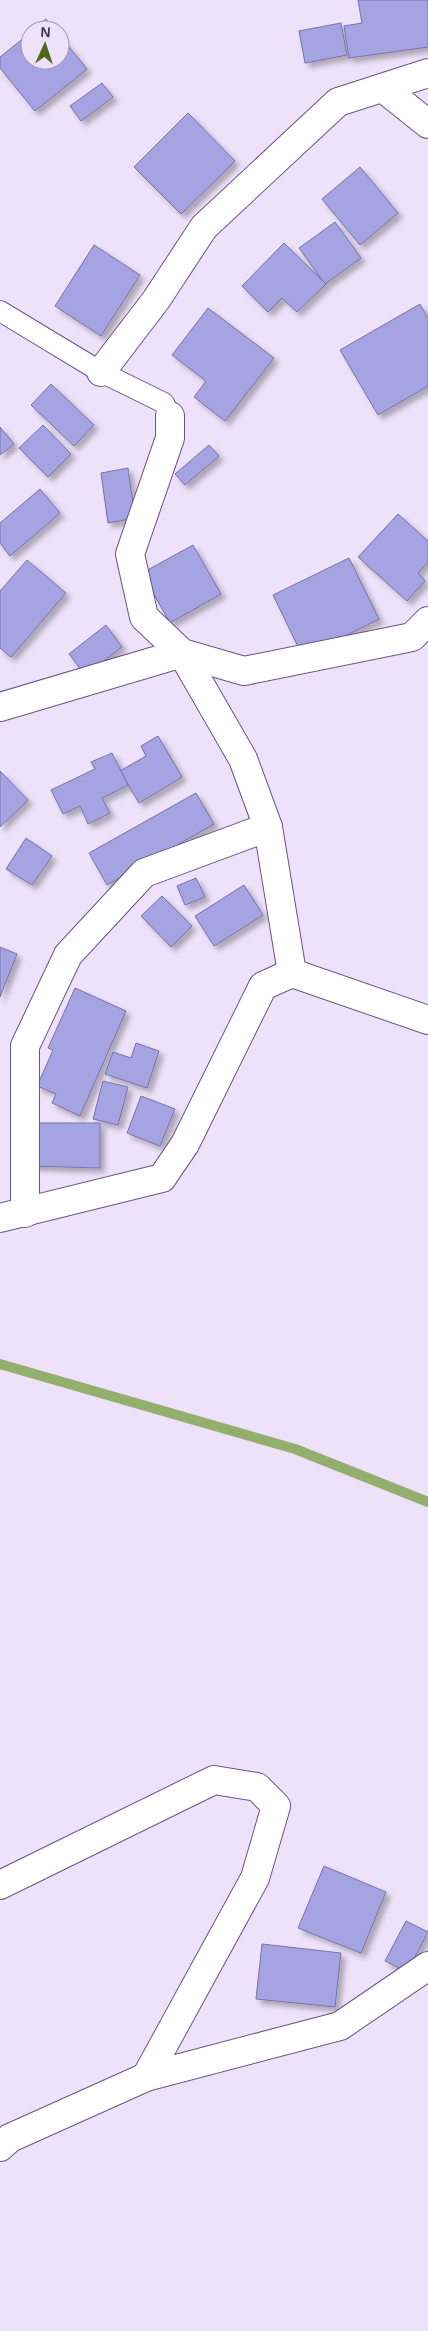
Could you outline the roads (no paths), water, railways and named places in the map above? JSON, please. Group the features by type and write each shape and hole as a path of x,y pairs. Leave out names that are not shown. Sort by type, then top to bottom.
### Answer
{"street":[{"path":"101,372 156,300 204,227 338,102 428,73"},
{"path":"383,88 428,124"},
{"path":"170,416 170,438 130,554 144,617 182,653 243,759 268,827 292,973"},
{"path":"0,707 182,653 244,671 412,638 428,621"},
{"path":"268,827 144,873 68,955 25,1046 13,1215 162,1178 185,1144 263,986 292,973 428,1020"},
{"path":"0,1885 214,1780 257,1787 276,1806 255,1878 146,2078"},
{"path":"0,2147 10,2138 146,2078 340,2026 428,1966"}],"lane":[{"path":"0,311 101,372 164,403 170,416"}],"waterway":[{"path":"0,1364 295,1449 428,1502"}]}
